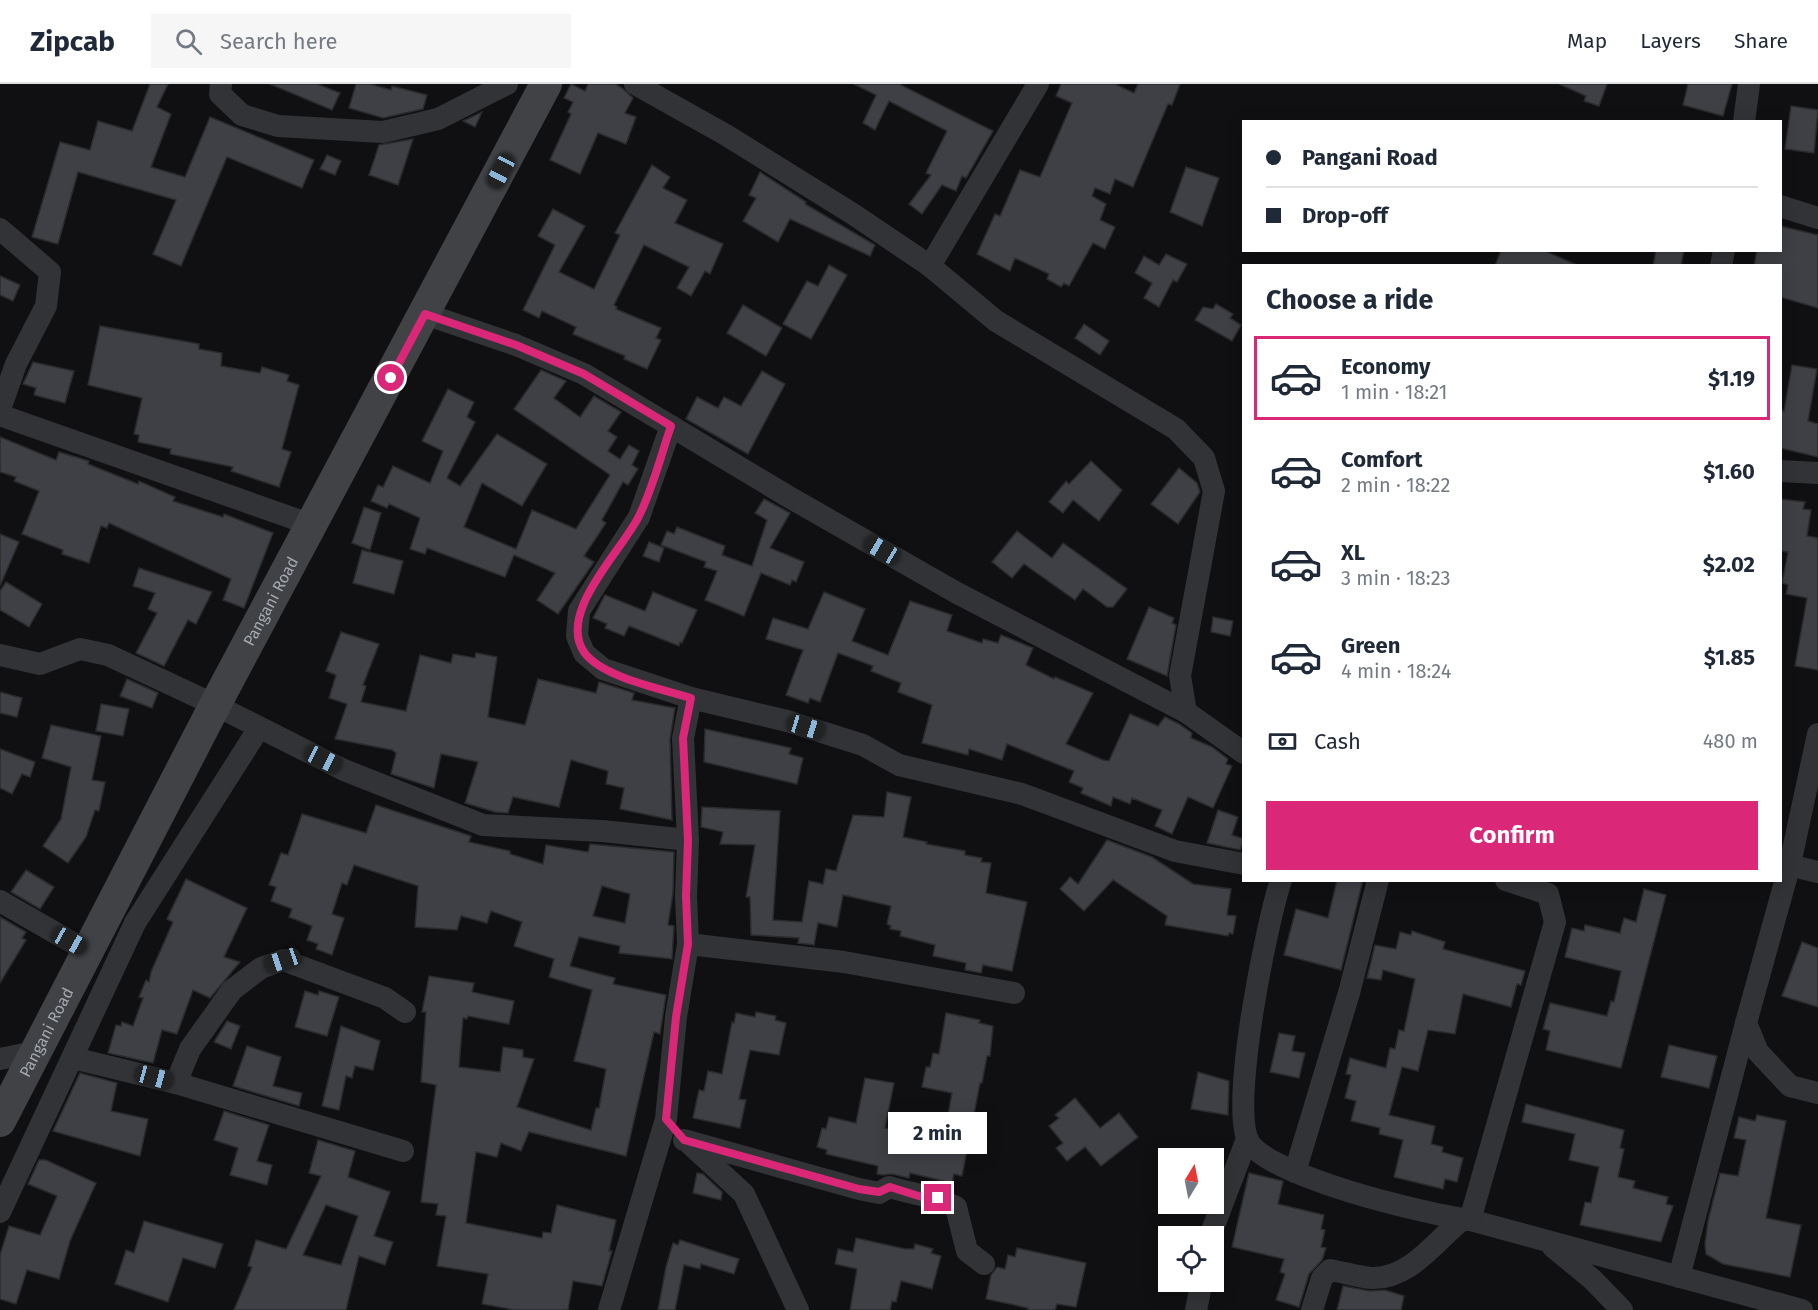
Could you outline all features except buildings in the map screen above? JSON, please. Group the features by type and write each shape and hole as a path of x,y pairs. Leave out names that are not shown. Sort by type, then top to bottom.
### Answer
{"main road":[{"name":"Pangani Road","path":"0,1121 215,705 546,84"}],"street":[{"path":"221,84 220,94 242,115 278,126 383,132 438,119 507,84"},
{"path":"635,84 726,135 853,214 930,266 996,321 1176,429 1204,458 1214,491 1180,676 1186,712"},
{"path":"930,266 1038,84"},
{"path":"1744,120 1749,84"},
{"path":"1782,207 1818,218"},
{"path":"0,229 50,272 46,306 16,364 0,409"},
{"path":"425,314 516,345 584,374 957,593 1186,712 1242,752"},
{"path":"0,415 312,525"},
{"path":"671,426 639,516 579,611 577,636 584,653 603,669 691,698 787,721 863,745 899,765 1022,794 1175,851 1242,864"},
{"path":"1782,471 1818,473"},
{"path":"0,655 40,664 80,649 108,655 215,705 344,770 483,825 602,831 688,840"},
{"path":"609,1310 666,1119 676,1017 688,944 686,896 688,840 683,738 691,698"},
{"path":"0,1212 135,923 259,728"},
{"path":"1818,734 1785,864 1818,872"},
{"path":"1214,1226 1247,1139 1243,1101 1245,1068 1270,912 1280,882"},
{"path":"1295,1172 1349,993 1377,882"},
{"path":"1312,1310 1322,1278 1330,1270 1373,1278 1395,1272 1426,1255 1443,1234 1466,1219 1555,922 1556,887 1520,882"},
{"path":"1679,1277 1781,882"},
{"path":"0,901 87,951"},
{"path":"688,944 844,962 1014,993"},
{"path":"176,1083 190,1049 232,990 261,968 283,960 385,998 405,1012"},
{"path":"1746,1023 1758,1052 1790,1086 1818,1093"},
{"path":"0,1059 34,1052"},
{"path":"73,1058 176,1083 403,1151"},
{"path":"666,1119 684,1140 744,1194 798,1310"},
{"path":"1247,1139 1266,1159 1295,1172 1413,1210 1466,1219 1802,1310"},
{"path":"684,1140 859,1189 879,1192 890,1187 922,1197 938,1198 956,1207 967,1251 984,1264"},
{"path":"1544,1240 1592,1279 1622,1310"},
{"path":"1196,1310 1200,1292"}],"route":[{"path":"391,378 425,314 516,345 584,374 671,426 639,516 579,611 577,636 584,653 603,669 691,698 683,738 688,840 686,896 688,944 676,1017 666,1119 684,1140 727,1150 810,1177 859,1189 879,1192 890,1187 922,1197 938,1198"}]}
